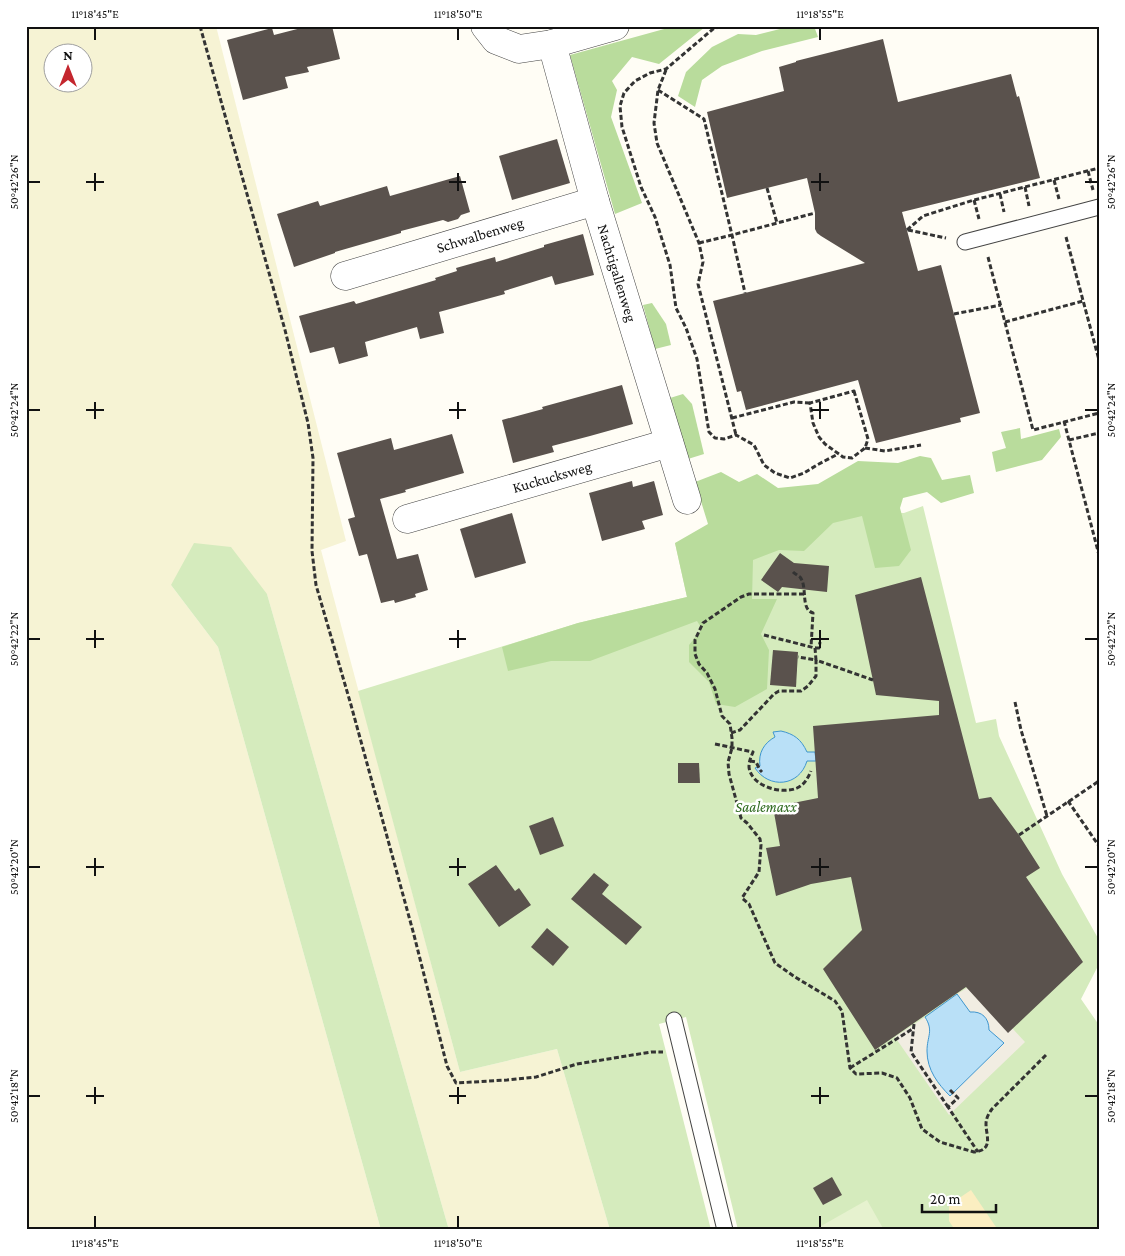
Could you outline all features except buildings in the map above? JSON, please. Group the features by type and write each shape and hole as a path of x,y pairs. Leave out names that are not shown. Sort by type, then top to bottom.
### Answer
{"street":[{"path":"485,26 496,40 520,49 552,44 615,26"},
{"name":"Nachtigallenweg","path":"552,44 595,201 686,500"},
{"name":"Schwalbenweg","path":"359,278 595,201"},
{"name":"Kuckucksweg","path":"408,519 437,520 669,443"}],"lane":[{"path":"965,242 1099,207"},
{"path":"674,1020 725,1230"}],"path":[{"path":"200,26 308,423 313,458 312,551 316,585 414,935 447,1066 456,1083 507,1080 536,1077 577,1064 651,1052 682,1052"},
{"path":"721,26 713,29 666,69 650,73 635,81 624,93 620,106 622,127 641,187 655,217 670,265 676,308 686,328 697,359 709,432 715,438 724,439 736,435 754,445 764,465 775,473 790,478 804,473 838,454"},
{"path":"666,69 658,90 654,122 657,143 699,243 703,262 698,284 736,435"},
{"path":"658,90 704,119 745,293"},
{"path":"965,242 907,230 923,216 974,200 1099,168"},
{"path":"767,188 776,223"},
{"path":"699,243 815,213"},
{"path":"1061,217 1099,360"},
{"path":"984,238 1033,430 1099,413"},
{"path":"1005,322 1083,301"},
{"path":"954,314 1000,305"},
{"path":"732,418 794,402 810,403 854,391 868,440 865,448 852,458 843,457 825,444 819,437 813,423 810,403"},
{"path":"1064,421 1099,555"},
{"path":"1069,440 1099,433"},
{"path":"865,448 885,451 921,445"},
{"path":"731,733 745,726 774,694 801,691 816,676 816,660 813,647 813,613 807,609 800,577 793,572"},
{"path":"804,594 749,594 741,597 703,623 695,640 695,654 698,664 707,673 716,689 722,716 730,724 732,748 728,762 729,774 737,806 741,818 760,839 758,872 742,898 749,904 775,963 835,1001 842,1011 850,1068 856,1074 882,1073 897,1078 910,1098 922,1129 940,1142 974,1152 978,1152 985,1147 988,1142 986,1124 992,1109 1046,1055"},
{"path":"764,635 819,648 820,642"},
{"path":"798,657 816,660 873,680"},
{"path":"1015,702 1021,730 1047,816"},
{"path":"715,744 753,752 749,768 762,786 786,790 796,788 806,782 811,771"},
{"path":"750,760 756,762 762,772"},
{"path":"1018,835 1099,781"},
{"path":"1068,801 1099,846"},
{"path":"850,1068 914,1026 911,1052 978,1152"},
{"path":"948,1107 958,1098 950,1090"}],"shaded area":[{"path":"26,26 216,26 346,541 321,550 460,1072 557,1049 610,1230 449,1230 267,594 171,585 218,647 381,1230 26,1230 26,586 28,578 26,559"},
{"path":"967,988 1025,1042 949,1115 895,1037 925,1017 929,1023 930,1030 928,1061 939,1085 989,1030 970,1012 957,994"}],"green space":[{"path":"675,26 705,27 659,64 632,57 612,81 617,90 611,117 642,203 615,214 570,55"},
{"path":"792,26 814,26 818,37 762,51 722,66 702,80 695,107 678,96 686,72 712,47 738,34 756,35"},
{"path":"652,303 666,324 671,345 655,349 643,305"},
{"path":"683,394 692,404 704,454 688,459 670,398"},
{"path":"1020,428 1021,439 1059,429 1061,437 1042,460 996,472 992,452 1006,448 1001,432"},
{"path":"920,456 931,458 942,480 970,475 974,493 941,503 927,492 903,498 900,508 911,550 899,566 875,568 862,516 833,523 804,551 779,550 753,560 752,599 777,599 761,634 769,650 767,689 735,707 716,704 709,682 689,662 689,645 702,629 697,621 590,661 551,661 508,671 502,647 578,623 687,597 675,543 708,524 695,482 721,472 739,482 757,474 778,488 818,484 858,461 898,463"},
{"name":"Saalemaxx","path":"923,506 976,723 996,719 999,736 1062,874 1099,940 1099,964 1081,999 1099,1025 1099,1230 738,1230 686,1017 659,1024 711,1230 610,1230 557,1049 460,1072 358,691 578,623 687,597 675,543 822,511 904,513"},
{"path":"194,543 231,547 267,594 449,1230 381,1230 218,647 171,585"},
{"path":"867,1200 884,1230 814,1230"}],"sand":[{"path":"971,1190 998,1230 955,1230 949,1221 949,1205"}],"water":[{"path":"781,731 797,738 807,752 815,752 816,761 807,761 803,770 791,780 775,782 761,775 755,768 760,766 760,757 763,749 775,737 773,732"},
{"path":"957,994 970,1012 984,1016 988,1022 989,1030 1004,1043 950,1096 937,1081 927,1058 930,1030 925,1017"}]}
